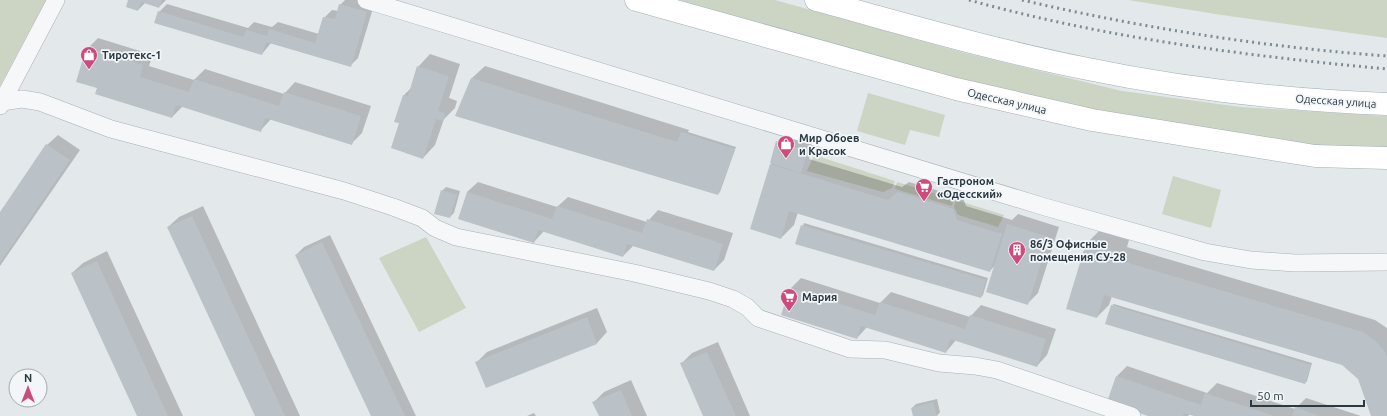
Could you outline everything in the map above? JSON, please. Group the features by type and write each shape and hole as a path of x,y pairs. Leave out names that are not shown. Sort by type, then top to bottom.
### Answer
{"main road":[{"name":"Одесская улица","path":"636,0 956,89 1092,120 1315,156 1387,158"},
{"name":"Одесская улица","path":"816,0 984,46 1084,69 1268,96 1387,104"}],"street":[{"path":"1,104 56,0"},
{"path":"366,0 1037,205 1205,252 1252,260 1295,263 1387,262"},
{"path":"1,104 22,99 40,102 111,129 344,191 400,210 456,237 634,273 709,291 733,299 747,307 758,318 850,349 885,350 939,363 975,366 997,370 1132,416"}],"green space":[{"path":"0,0 46,0 0,86"},
{"path":"679,0 775,0 965,53 1122,91 1241,107 1387,116 1387,152 1312,149 1004,94"},
{"path":"1128,0 1387,0 1387,38 1222,15"},
{"path":"868,93 945,115 939,137 910,130 905,145 857,131"},
{"path":"814,155 895,181 892,188 883,192 807,171"},
{"path":"1173,176 1221,190 1211,228 1162,214"},
{"path":"897,182 954,199 952,206 895,189"},
{"path":"956,200 1004,215 998,227 958,215 954,207"},
{"path":"426,237 466,308 419,332 379,258"}],"building":[{"path":"128,0 162,0 159,8 141,2 138,11 126,7"},
{"path":"339,4 367,12 351,67 266,42 262,55 154,23 158,11 243,37 246,30 267,36 269,29 315,43 323,17 335,19"},
{"path":"86,48 143,65 140,77 189,92 194,79 279,106 284,92 361,116 352,145 265,118 261,132 176,105 172,118 95,94 97,88 76,82"},
{"path":"417,66 449,76 438,111 445,113 443,121 436,119 423,159 391,148 399,123 394,122 403,95 408,96"},
{"path":"471,78 677,142 681,132 735,149 718,195 455,116"},
{"path":"776,141 808,151 801,173 770,163"},
{"path":"46,144 70,160 0,263 0,212"},
{"path":"770,164 888,200 898,192 953,209 957,220 1002,234 990,272 789,211 781,239 750,229"},
{"path":"441,190 457,195 450,218 434,214"},
{"path":"467,192 552,219 557,206 642,233 647,219 723,244 714,271 627,244 623,257 538,230 534,243 458,219"},
{"path":"192,216 285,416 255,416 167,227"},
{"name":"86/3 Офисные помещения СУ-28","path":"1007,224 1049,237 1028,305 986,292"},
{"path":"801,225 986,280 981,298 795,244"},
{"path":"322,242 405,416 371,416 295,255"},
{"path":"1086,243 1118,252 1115,259 1363,332 1376,341 1387,357 1387,416 1371,416 1358,379 1342,365 1104,295 1097,318 1066,309"},
{"path":"97,261 168,416 137,416 71,273"},
{"path":"790,288 875,315 880,302 965,329 970,315 1046,339 1037,367 950,339 946,353 861,326 857,339 781,315"},
{"path":"1111,305 1311,365 1305,384 1105,324"},
{"path":"587,317 597,344 486,388 475,362"},
{"path":"707,352 736,416 703,416 680,363"},
{"path":"1116,376 1201,405 1205,393 1274,416 1194,416 1184,413 1183,416 1148,416 1107,402"},
{"path":"621,390 632,416 599,416 592,402"},
{"path":"933,402 937,416 913,416 911,408"},
{"path":"1295,407 1320,416 1292,416"}],"railway":[{"path":"969,0 1072,25 1176,44 1282,58 1387,69"},
{"path":"1022,0 1158,28 1203,35 1249,42 1387,56"}],"place":[{"name":"Тиротекс-1","path":"89,70"},
{"name":"Мир Обоев и Красок","path":"786,159"},
{"name":"Гастроном «Одесский»","path":"924,202"},
{"name":"86/3 Офисные помещения СУ-28","path":"1017,265"},
{"name":"Мария","path":"789,312"}]}
